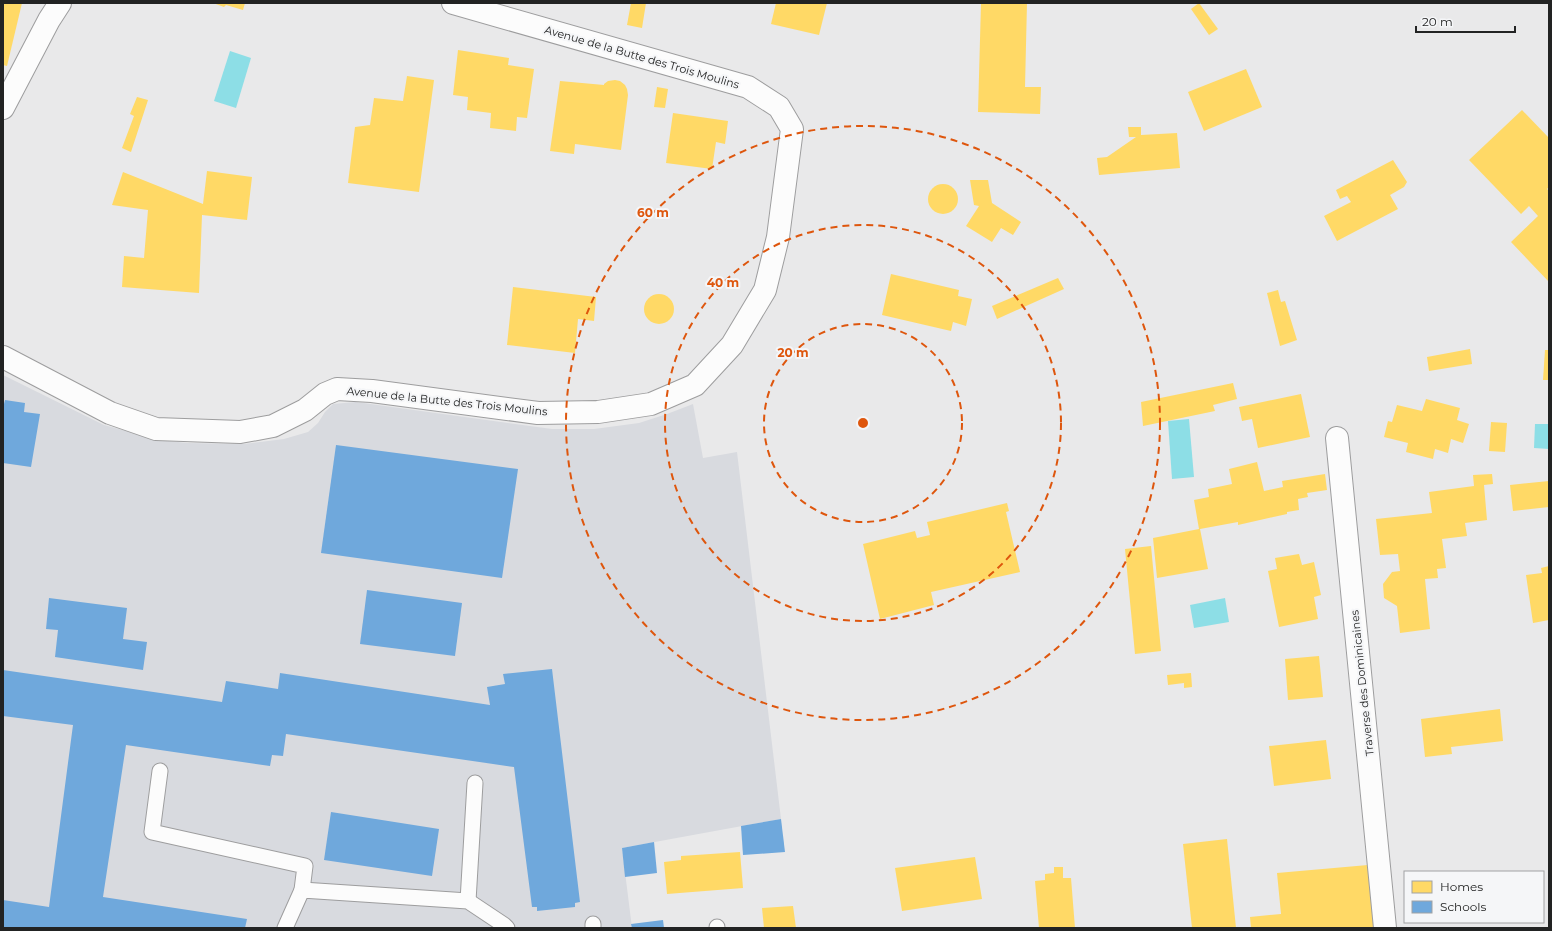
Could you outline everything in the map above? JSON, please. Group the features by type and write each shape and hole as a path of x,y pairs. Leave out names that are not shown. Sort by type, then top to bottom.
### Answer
{"street":[{"path":"3,108 49,20 60,3"},
{"name":"Avenue de la Butte des Trois Moulins","path":"3,357 110,413 156,429 240,432 273,426 305,410 325,394 337,389 372,391 538,412 598,412 651,404 695,386 732,346 765,290 778,238 792,129 779,107 748,87 453,3"},
{"name":"Traverse des Dominicaines","path":"1337,438 1385,928"}],"lane":[{"path":"160,771 152,832 305,866 302,890 284,928"},
{"path":"468,901 475,783"},
{"path":"302,890 468,901 504,925 506,928"}],"shaded area":[{"path":"3,375 104,425 160,440 187,443 244,444 284,439 308,432 318,423 325,412 333,404 356,402 552,429 594,429 639,423 693,404 703,458 737,452 781,819 622,848 632,928 3,928"}],"water":[{"path":"230,51 251,58 236,108 214,101"},
{"path":"1189,419 1194,477 1172,479 1168,421"},
{"path":"1535,424 1549,424 1549,449 1534,448"},
{"path":"1225,598 1229,622 1194,628 1190,605"}],"building: Homes":[{"path":"3,3 22,3 7,66 3,65"},
{"path":"213,3 245,3 243,10 226,5 224,7"},
{"path":"631,3 646,3 642,28 627,25"},
{"path":"776,3 827,3 819,35 771,24"},
{"path":"981,3 1027,3 1025,87 1041,87 1040,114 978,112"},
{"path":"1199,3 1218,29 1209,35 1191,9"},
{"path":"458,50 509,58 508,65 534,69 527,118 517,117 516,131 490,128 491,113 467,110 468,97 453,95"},
{"path":"1246,69 1262,107 1204,131 1188,92"},
{"path":"407,76 434,80 419,192 348,183 355,127 370,125 374,98 403,101"},
{"path":"560,81 604,85 608,81 620,81 625,85 628,95 621,150 575,144 574,154 550,151"},
{"path":"657,87 668,89 665,108 654,107"},
{"path":"137,97 148,100 131,152 122,148 134,116 130,114"},
{"path":"1522,110 1549,138 1549,187 1547,189 1549,191 1549,282 1511,242 1538,216 1529,206 1521,214 1469,160"},
{"path":"673,113 728,121 725,144 716,142 712,169 666,163"},
{"path":"1128,127 1141,127 1141,135 1177,133 1180,168 1099,175 1097,158 1107,157 1136,137 1129,137"},
{"path":"1393,160 1407,182 1404,187 1390,195 1398,209 1337,241 1324,216 1351,202 1347,196 1340,199 1336,190"},
{"path":"207,171 252,177 247,220 202,215 199,293 122,287 124,256 144,258 148,210 112,205 123,172 203,204"},
{"path":"970,180 988,180 992,203 1021,222 1013,235 1001,228 992,242 966,226 979,206 974,205"},
{"path":"943,184 954,188 958,199 954,210 943,214 932,210 928,199 932,188"},
{"path":"891,274 959,290 958,296 972,299 966,326 953,322 951,331 882,315"},
{"path":"1058,278 1064,289 997,319 992,306"},
{"path":"513,287 596,297 594,321 578,319 575,353 507,345"},
{"path":"1278,290 1281,302 1285,301 1297,340 1280,346 1267,293"},
{"path":"659,294 670,298 674,309 670,320 659,324 648,320 644,309 648,298"},
{"path":"1470,349 1472,364 1429,371 1427,357"},
{"path":"1545,350 1549,350 1549,380 1543,380"},
{"path":"1233,383 1237,399 1213,405 1215,411 1143,426 1141,402"},
{"path":"1301,394 1310,437 1258,448 1252,419 1242,421 1239,407"},
{"path":"1426,399 1460,408 1457,420 1469,424 1463,443 1451,439 1448,453 1435,449 1433,459 1406,452 1408,443 1384,437 1388,421 1392,422 1397,405 1422,411"},
{"path":"1491,422 1507,423 1505,452 1489,451"},
{"path":"1257,462 1264,491 1283,487 1282,481 1325,474 1327,490 1307,493 1308,497 1298,499 1299,510 1287,512 1287,514 1238,525 1238,522 1200,529 1208,569 1157,578 1153,538 1199,529 1194,500 1209,497 1208,489 1232,484 1229,469"},
{"path":"1492,474 1493,484 1484,485 1487,520 1465,523 1467,536 1442,539 1446,568 1437,569 1438,578 1425,579 1430,629 1400,633 1397,606 1384,598 1383,584 1392,572 1400,571 1398,554 1380,555 1376,519 1432,513 1429,492 1474,486 1473,475"},
{"path":"1549,481 1549,507 1513,511 1510,485"},
{"path":"1007,503 1009,511 1006,512 1020,572 931,592 934,605 880,619 863,544 915,531 917,538 930,535 927,522"},
{"path":"1151,546 1161,651 1135,654 1125,549"},
{"path":"1299,554 1302,565 1314,562 1321,595 1314,597 1318,619 1279,627 1268,571 1277,569 1275,558"},
{"path":"1549,566 1549,620 1533,623 1526,575 1542,573 1541,568"},
{"path":"1319,656 1323,697 1288,700 1285,659"},
{"path":"1191,673 1192,687 1184,688 1184,683 1168,685 1167,675"},
{"path":"1500,709 1503,741 1451,747 1452,754 1425,757 1421,719"},
{"path":"1326,740 1331,779 1274,786 1269,746"},
{"path":"1227,839 1236,928 1192,928 1183,844"},
{"path":"740,852 743,888 667,894 664,862 681,860 681,856"},
{"path":"975,857 982,899 902,911 895,868"},
{"path":"1368,865 1374,928 1251,928 1250,917 1281,914 1277,873"},
{"path":"1054,867 1063,867 1063,878 1071,878 1075,928 1039,928 1035,881 1045,880 1045,874 1054,873"},
{"path":"793,906 796,928 764,928 762,908"}],"building: Schools":[{"path":"5,400 25,403 24,412 40,414 31,467 3,463 3,408"},
{"path":"336,445 518,469 502,578 321,553"},
{"path":"367,590 462,603 455,656 360,644"},
{"path":"49,598 127,608 123,639 147,642 143,670 55,657 58,630 46,629"},
{"path":"552,669 580,902 575,903 575,907 537,911 537,907 532,907 514,767 286,734 283,756 272,755 270,766 126,745 103,897 247,919 245,928 3,928 3,900 49,907 73,725 3,716 3,670 222,702 226,681 278,689 280,673 490,705 487,687 505,684 503,674"},
{"path":"331,812 439,829 432,876 324,860"},
{"path":"781,819 785,852 743,855 741,826"},
{"path":"654,842 657,873 625,877 622,848"},
{"path":"663,920 664,928 632,928 631,924"}]}
